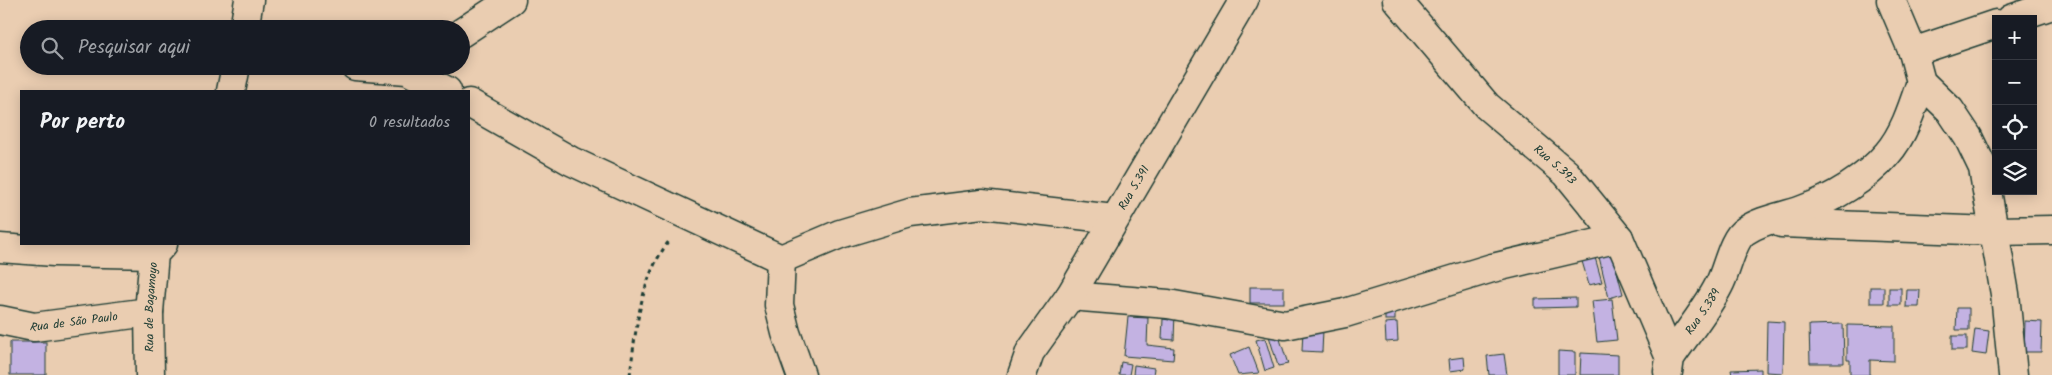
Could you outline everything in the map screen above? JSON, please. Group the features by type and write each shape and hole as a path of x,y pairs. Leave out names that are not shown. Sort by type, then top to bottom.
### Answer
{"street":[{"path":"246,20 250,0"},
{"path":"470,27 511,0"},
{"name":"Rua 5.391","path":"1022,375 1030,352 1070,296 1244,0"},
{"name":"Rua 5.393","path":"1397,0 1487,106 1566,173 1619,238 1669,366"},
{"path":"1891,0 1913,52 1921,82 1950,110 1968,137 1983,168 2005,294 2006,322 2013,375"},
{"path":"2023,15 2052,5"},
{"path":"1913,52 1992,25"},
{"path":"231,90 234,75"},
{"path":"421,75 445,90"},
{"path":"1762,222 1802,210 1838,193 1865,174 1888,154 1910,114 1921,82"},
{"path":"470,104 571,161 781,259 840,234 919,212 982,204 1114,219"},
{"path":"1762,222 1993,232 2052,230"},
{"name":"Rua 5.389","path":"1669,366 1720,285 1735,246 1743,232 1762,222"},
{"path":"1070,296 1168,304 1285,325 1346,313 1492,268 1619,238"},
{"path":"0,248 54,252 159,249"},
{"name":"Rua de Bagamoyo","path":"150,375 149,312 159,249"},
{"path":"781,259 779,305 786,333 801,375"},
{"name":"Rua de São Paulo","path":"0,320 34,327 149,312"}],"path":[{"path":"630,375 643,297 657,256 689,216"}],"building":[{"path":"1612,253 1623,294 1609,298 1599,257"},
{"path":"1594,254 1602,282 1589,285 1581,258"},
{"path":"1250,287 1284,287 1284,303 1250,303"},
{"path":"1870,287 1884,287 1884,303 1870,303"},
{"path":"1889,288 1901,288 1901,305 1889,305"},
{"path":"1907,290 1920,290 1919,307 1906,307"},
{"path":"1576,298 1576,307 1535,308 1535,299"},
{"path":"1612,299 1617,340 1597,342 1592,301"},
{"path":"1385,303 1395,303 1395,320 1385,320"},
{"path":"1957,308 1969,308 1969,330 1956,330"},
{"path":"1169,312 1175,312 1174,340 1162,339 1163,319 1169,320"},
{"path":"1128,317 1148,318 1147,345 1174,348 1173,360 1124,356"},
{"path":"1767,321 1784,322 1783,373 1766,372"},
{"path":"2025,321 2042,322 2041,352 2024,352"},
{"path":"1397,322 1398,341 1386,342 1385,323"},
{"path":"1843,324 1844,363 1810,363 1809,325"},
{"path":"1847,325 1894,326 1894,361 1870,360 1870,375 1850,375 1850,360 1847,360"},
{"path":"1975,329 1989,331 1986,355 1972,353"},
{"path":"1303,330 1323,330 1322,352 1302,351"},
{"path":"1278,333 1288,364 1278,366 1269,336"},
{"path":"1952,336 1967,336 1967,350 1952,350"},
{"path":"1265,338 1274,368 1265,371 1256,340"},
{"path":"10,342 46,342 46,375 10,375"},
{"path":"1249,347 1259,373 1238,375 1230,355"},
{"path":"1558,351 1575,352 1575,375 1558,375"},
{"path":"1581,353 1618,355 1618,375 1580,375"},
{"path":"1504,354 1507,375 1489,375 1487,356"},
{"path":"1464,357 1465,369 1450,371 1449,359"},
{"path":"1121,362 1131,364 1129,375 1119,375"},
{"path":"1134,365 1154,368 1153,375 1133,375"},
{"path":"1761,369 1761,375 1732,375 1731,370"}]}
